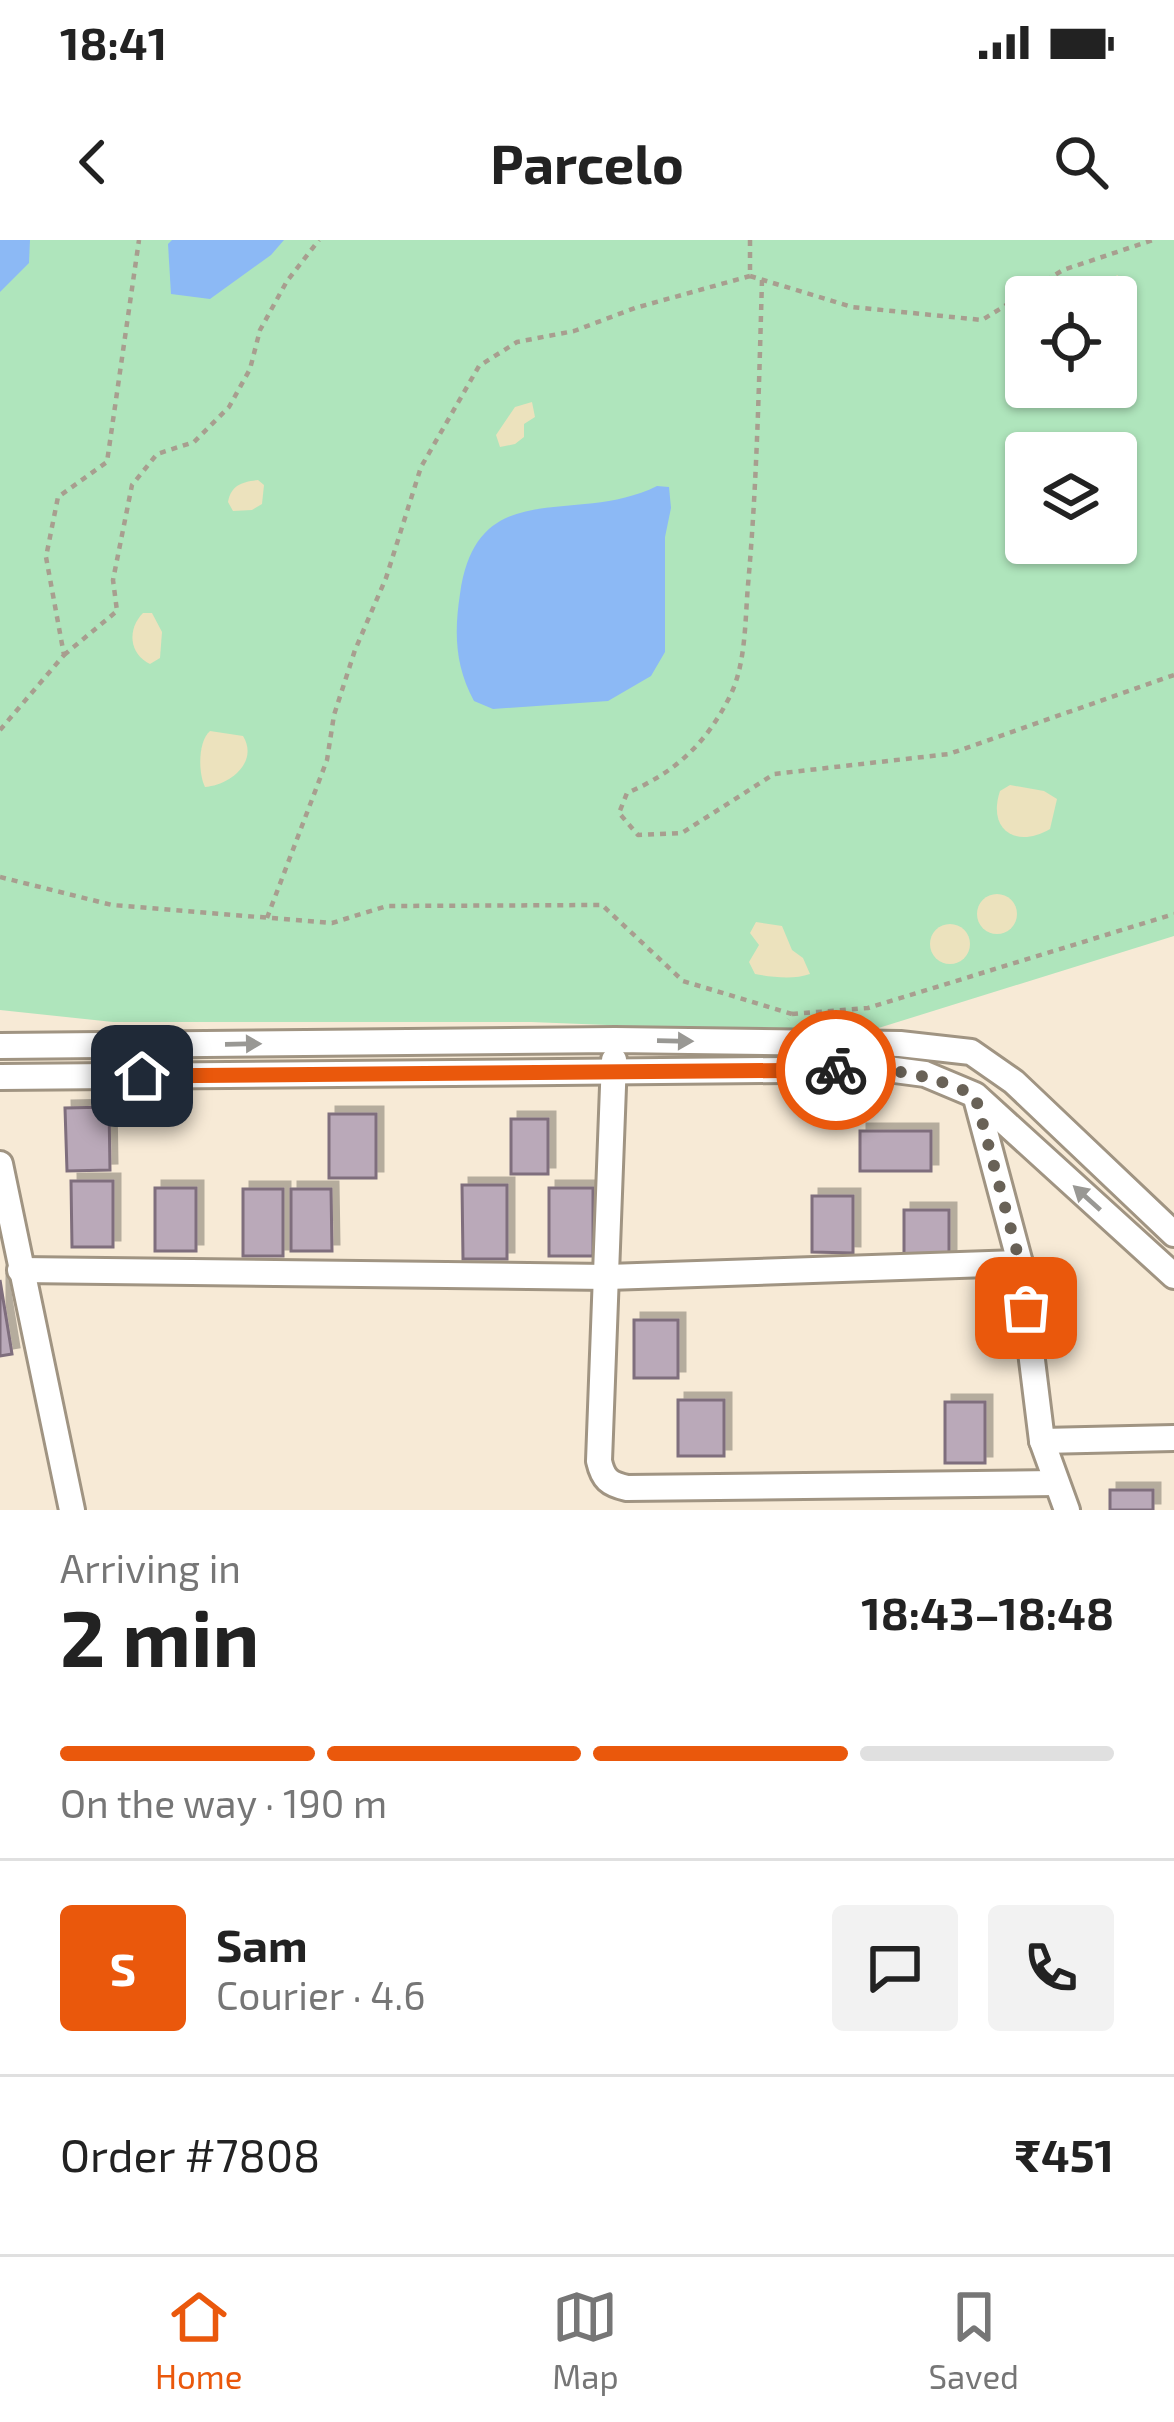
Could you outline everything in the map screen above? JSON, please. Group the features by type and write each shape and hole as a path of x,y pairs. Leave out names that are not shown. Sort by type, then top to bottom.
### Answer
{"street":[{"path":"0,1046 615,1040 900,1044 971,1052 1014,1082 1174,1234"},
{"path":"615,1040 599,1461 603,1477 612,1485 1056,1483"},
{"path":"971,1052 975,1095 1020,1263 1042,1441 1067,1510"},
{"path":"0,1077 887,1069 925,1074 975,1095 1174,1276"},
{"path":"0,1164 72,1510"},
{"path":"20,1270 608,1277 1020,1263"},
{"path":"1042,1441 1174,1438"}],"path":[{"path":"64,655 46,557 58,497 107,462 139,240"},
{"path":"0,730 64,655 117,611 113,580 132,485 157,454 194,442 229,407 286,281 319,240"},
{"path":"750,240 750,277"},
{"path":"267,918 327,760 334,715 386,578 421,467 479,366 518,342 574,331 635,308 750,277 852,307 982,320 1063,270 1153,240"},
{"path":"762,280 758,429 743,644 733,691 695,752 661,778 627,793 619,813 638,835 682,833 774,774 949,754 1174,675"},
{"path":"0,877 112,905 332,923 387,906 602,905 683,981 792,1014 868,1008 1174,914"},
{"path":"777,1032 792,1014"}],"green space":[{"path":"0,240 1174,240 1174,936 856,1035 531,1022 113,1022 0,1010"}],"sand":[{"path":"532,402 535,417 524,424 524,437 500,447 496,435 515,407"},
{"path":"258,480 264,485 262,504 233,511 228,502 235,488"},
{"path":"143,613 152,613 162,632 160,658 150,664 138,654 133,641 134,626"},
{"path":"210,731 243,736 247,755 232,777 205,787 200,758"},
{"path":"1010,785 1044,791 1057,799 1050,829 1026,837 1007,832 997,805 1000,791"},
{"path":"997,894 1011,900 1017,914 1011,928 997,934 983,928 977,914 983,900"},
{"path":"756,922 782,926 810,974 755,974 749,962 759,945 750,933"},
{"path":"950,924 964,930 970,944 964,958 950,964 936,958 930,944 936,930"}],"water":[{"path":"0,240 30,240 29,263 0,292"},
{"path":"172,240 284,240 271,255 210,299 171,294 168,244"},
{"path":"657,486 669,487 671,508 665,537 665,652 651,676 608,701 493,709 474,701 460,662 457,622 470,556 486,531 508,517 534,510 626,497"}],"building":[{"path":"109,1107 110,1170 67,1171 65,1108"},
{"path":"329,1114 376,1114 376,1178 329,1178"},
{"path":"511,1119 548,1119 548,1174 511,1174"},
{"path":"860,1131 931,1131 931,1171 860,1171"},
{"path":"71,1181 113,1181 113,1247 72,1247"},
{"path":"462,1185 507,1185 507,1259 463,1259"},
{"path":"155,1188 196,1188 196,1251 155,1251"},
{"path":"549,1188 593,1188 593,1256 549,1256"},
{"path":"243,1189 283,1189 283,1256 243,1256"},
{"path":"291,1189 331,1189 332,1251 291,1251"},
{"path":"812,1196 853,1196 853,1253 812,1252"},
{"path":"904,1210 949,1210 949,1258 904,1258"},
{"path":"0,1280 12,1354 0,1356"},
{"path":"634,1320 678,1320 678,1378 634,1378"},
{"path":"678,1400 724,1400 724,1456 678,1456"},
{"path":"945,1402 985,1402 985,1463 945,1463"},
{"path":"1110,1490 1153,1490 1153,1510 1110,1510"}],"way so far":[{"path":"836,1070 925,1074 975,1095 1020,1263 1026,1308"}],"route":[{"path":"142,1076 836,1070"}]}
